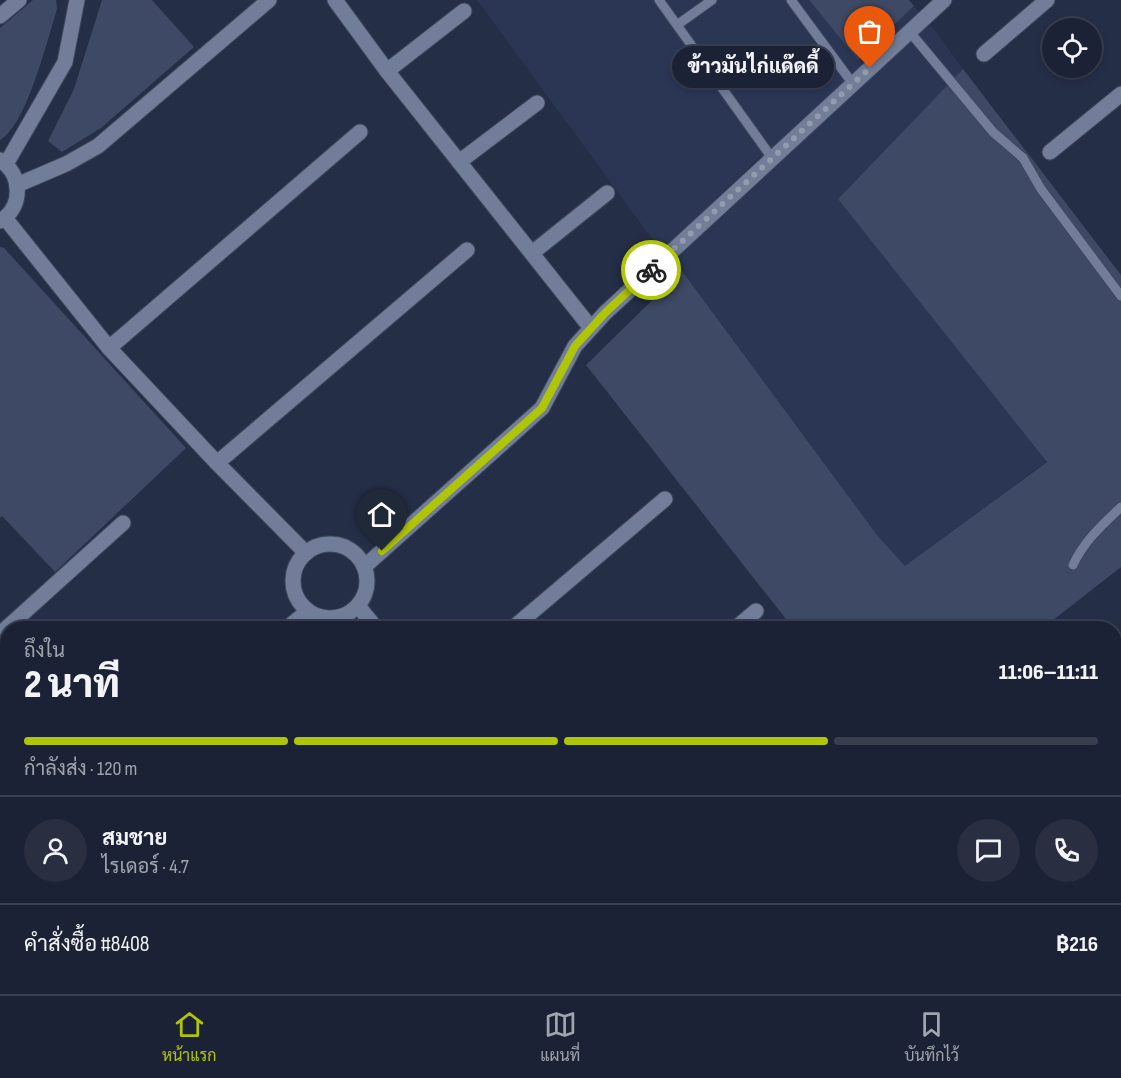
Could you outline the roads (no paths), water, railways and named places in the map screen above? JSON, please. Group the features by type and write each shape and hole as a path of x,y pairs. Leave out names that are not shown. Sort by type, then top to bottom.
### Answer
{"street":[{"path":"0,16 19,0"},
{"path":"76,0 64,62 3,162 14,174 17,198 12,209 2,219 109,348 217,463 306,553"},
{"path":"17,186 66,164 98,146 269,0"},
{"path":"335,0 387,71 591,328"},
{"path":"364,567 542,408 575,346 591,328 944,0"},
{"path":"984,54 1047,0"},
{"path":"387,71 464,11"},
{"path":"1050,152 1121,94"},
{"path":"459,162 537,103"},
{"path":"109,348 360,132"},
{"path":"532,254 607,193"},
{"path":"217,463 467,250"},
{"path":"521,621 665,499"},
{"path":"14,621 123,523"},
{"path":"327,544 339,545 358,557 364,567 367,587 358,606 350,613 339,617 317,616 300,603 295,594 294,572 306,553 327,544"},
{"path":"358,606 370,621"},
{"path":"295,621 308,611"},
{"path":"744,621 756,611"}],"lane":[{"path":"659,0 772,158"},
{"path":"677,25 712,0"},
{"path":"791,0 853,84"},
{"path":"909,31 993,132 1023,158 1041,189 1121,296"},
{"path":"1073,564 1079,550 1121,507"}],"place":[{"name":"ข้าวมันไก่แด๊ดดี้","path":"870,68"}]}
